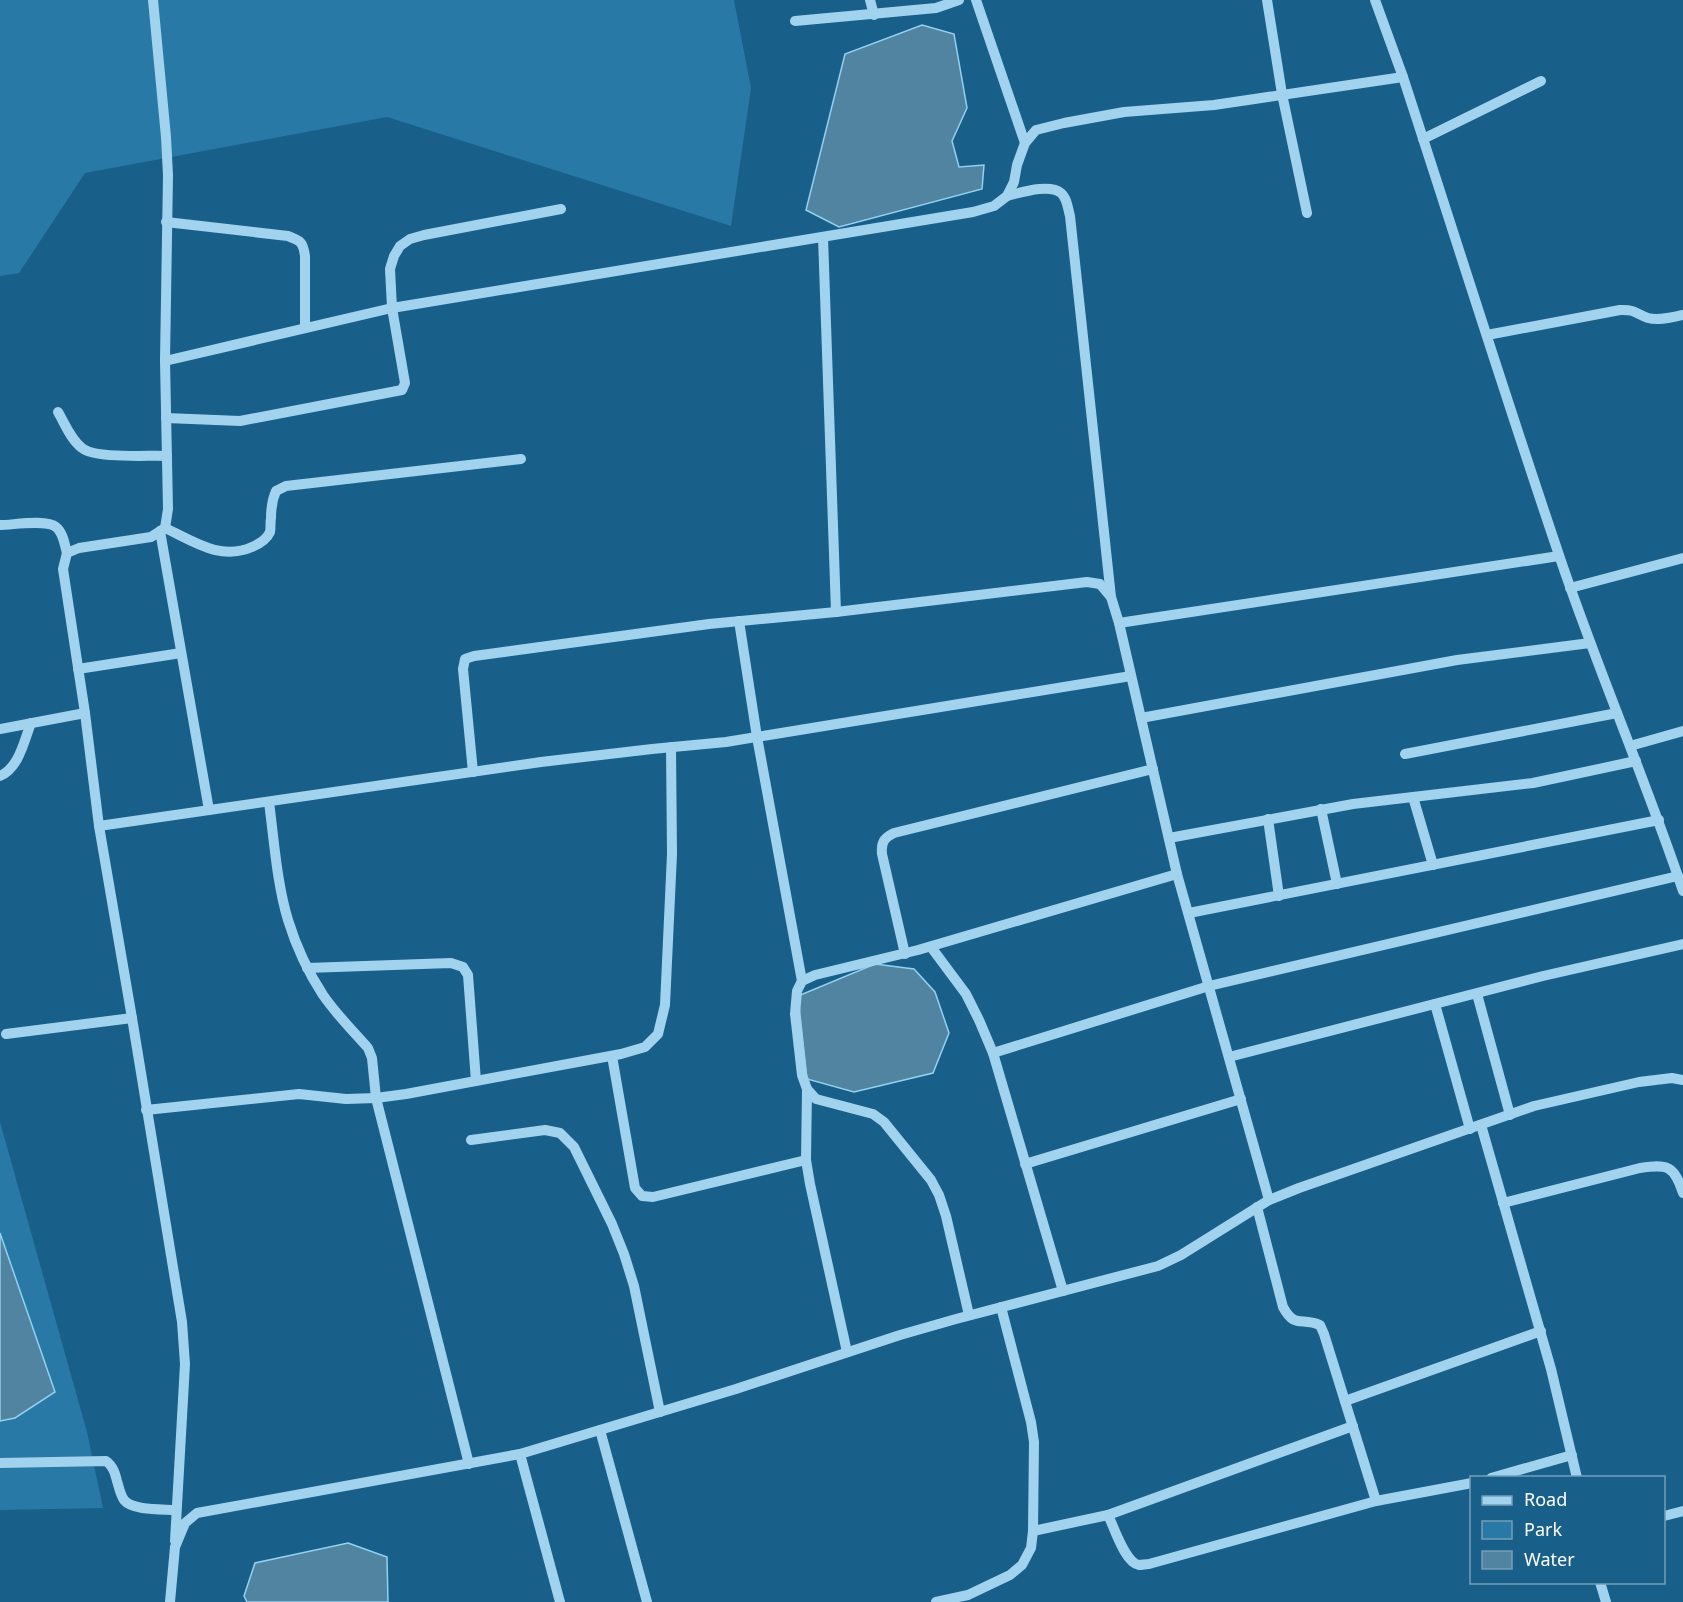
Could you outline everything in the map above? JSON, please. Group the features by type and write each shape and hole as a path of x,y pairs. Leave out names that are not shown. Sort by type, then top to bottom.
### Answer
{"street":[{"path":"153,0 168,175 165,361 168,509 162,530 209,810"},
{"path":"870,0 874,15"},
{"path":"795,21 936,8 959,0"},
{"path":"976,0 1025,143"},
{"path":"1267,0 1282,94 1307,213"},
{"path":"1375,0 1403,77 1570,588 1617,713 1639,744 1636,761 1683,891"},
{"path":"1007,196 1014,182 1025,143 1036,130 1124,112 1214,105 1403,77"},
{"path":"1423,138 1541,81"},
{"path":"165,361 392,308 973,212 994,206 1007,196 1041,188 1055,190 1062,194 1070,216 1111,597 1178,874 1269,1200"},
{"path":"166,418 240,421 402,390 405,383 392,308 390,268 400,246 410,239 424,235 561,209"},
{"path":"166,222 288,236 299,240 304,247 305,328"},
{"path":"823,237 836,612"},
{"path":"1487,334 1620,310 1631,310 1649,318 1659,319 1683,315"},
{"path":"58,412 72,437 80,447 88,452 167,456"},
{"path":"162,530 216,551 244,550 258,544 270,532 272,501 276,491 286,486 521,459"},
{"path":"0,525 47,524 56,526 61,533 67,553 63,569 85,713 99,826 182,1322 185,1364 170,1602"},
{"path":"67,553 79,548 151,537 162,530"},
{"path":"1119,623 1559,556"},
{"path":"1570,588 1683,558"},
{"path":"473,772 464,669 465,659 474,656 614,636 1087,582 1100,584 1111,597"},
{"path":"739,621 757,737 802,981 797,991 795,1014 802,1075 807,1089 806,1160 816,1217 847,1352"},
{"path":"1141,718 1456,660 1590,644"},
{"path":"78,669 181,653"},
{"path":"99,826 542,762 726,742 1131,676"},
{"path":"0,729 85,713"},
{"path":"1405,754 1617,713"},
{"path":"0,776 13,767 31,723"},
{"path":"1639,744 1683,731"},
{"path":"146,1110 299,1094 346,1099 376,1098 612,1056 645,1047 658,1034 665,1005 672,843 671,747"},
{"path":"1169,838 1321,809 1533,783 1636,761"},
{"path":"904,954 882,854 881,844 886,837 894,832 1153,769"},
{"path":"1413,797 1433,865"},
{"path":"269,802 287,918 293,937 307,968 324,996 368,1048 372,1058 376,1098 469,1464"},
{"path":"1321,809 1337,884"},
{"path":"1268,819 1279,896"},
{"path":"1189,913 1659,820"},
{"path":"802,981 815,975 931,947 1178,874"},
{"path":"993,1053 1209,986 1678,876"},
{"path":"1229,1057 1477,993 1683,944"},
{"path":"931,947 966,994 993,1053 1063,1291"},
{"path":"307,968 451,963 463,967 468,975 476,1081"},
{"path":"1477,993 1510,1115"},
{"path":"1435,1004 1470,1129"},
{"path":"6,1034 132,1018"},
{"path":"612,1056 635,1188 642,1196 653,1197 806,1160"},
{"path":"175,1547 185,1523 197,1513 520,1454 736,1389 900,1335 1158,1266 1181,1255 1269,1200 1534,1106 1639,1082 1672,1078 1683,1080"},
{"path":"807,1089 816,1099 873,1114 884,1122 931,1180 946,1216 969,1315"},
{"path":"1025,1164 1241,1100"},
{"path":"1481,1125 1551,1368 1577,1476"},
{"path":"471,1140 545,1130 560,1133 574,1147 612,1224 624,1254 634,1286 660,1412"},
{"path":"1503,1203 1640,1168 1661,1165 1673,1171 1683,1193"},
{"path":"1257,1207 1283,1307 1288,1317 1296,1321 1320,1325 1376,1501"},
{"path":"936,1602 968,1598 1010,1575 1022,1565 1031,1548 1034,1442 1031,1422 1001,1307"},
{"path":"1345,1401 1540,1331"},
{"path":"1033,1531 1108,1515 1353,1426"},
{"path":"600,1430 647,1602"},
{"path":"520,1454 560,1602"},
{"path":"1498,1476 1572,1455"},
{"path":"0,1463 106,1461 112,1465 120,1492 130,1505 176,1509"},
{"path":"1108,1515 1124,1550 1130,1560 1138,1565 1149,1564 1376,1501 1470,1483"},
{"path":"1665,1516 1683,1511"},
{"path":"1601,1584 1606,1602"}],"green space":[{"path":"0,0 734,0 751,88 731,226 387,117 85,173 19,273 0,276"},
{"path":"0,1122 87,1432 103,1508 0,1510"}],"water":[{"path":"922,25 954,34 967,108 952,141 959,167 984,165 982,189 839,227 806,210 845,54"},
{"path":"875,964 914,969 935,992 949,1033 933,1073 854,1092 807,1079 798,996"},
{"path":"0,1233 55,1392 15,1418 0,1421"},
{"path":"348,1543 387,1557 388,1602 247,1602 244,1596 255,1563"}]}
